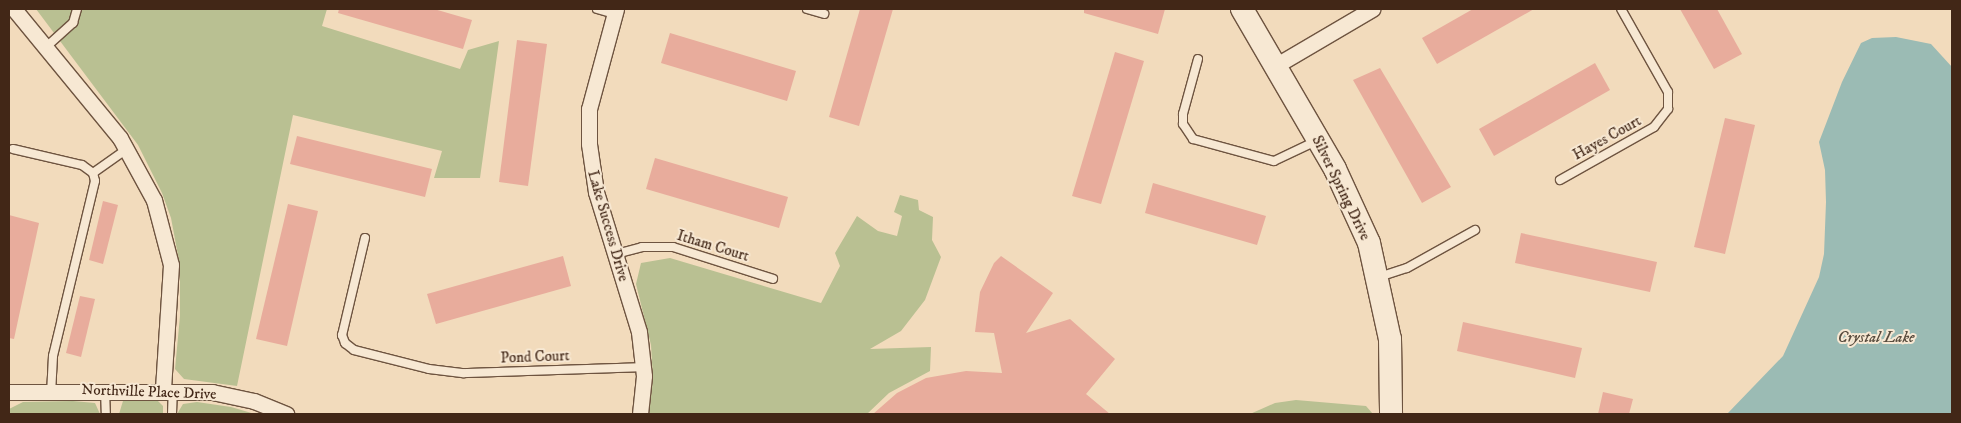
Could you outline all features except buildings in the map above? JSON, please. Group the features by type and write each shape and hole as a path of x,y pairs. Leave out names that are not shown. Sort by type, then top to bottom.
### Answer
{"street":[{"path":"14,9 127,149 154,200 171,265 168,390"},
{"name":"Silver Spring Drive","path":"1242,9 1318,140 1358,214 1379,277 1391,355 1392,414"},
{"path":"1276,66 1372,9"},
{"name":"Lake Success Drive","path":"615,11 589,110 588,144 596,192 639,332 643,368 640,414"},
{"name":"Northville Place Drive","path":"9,392 168,390 212,392 254,402 287,414"}],"lane":[{"path":"45,48 73,23 77,9"},
{"path":"597,9 615,11"},
{"path":"807,9 824,14"},
{"name":"Hayes Court","path":"1560,180 1654,127 1668,109 1668,92 1620,9"},
{"path":"1198,59 1183,114 1184,124 1193,139 1274,161 1318,140"},
{"path":"13,148 82,165 93,173"},
{"path":"93,173 127,149"},
{"path":"51,390 53,356 94,189 93,173"},
{"path":"1379,277 1407,268 1474,230"},
{"name":"Pond Court","path":"365,238 347,305 342,335 345,343 354,350 429,369 464,373 643,368"},
{"name":"Itham Court","path":"616,254 642,246 673,247 773,279"},
{"path":"105,390 106,414"},
{"path":"168,390 172,414"}],"green space":[{"path":"36,9 327,9 322,26 460,69 468,50 499,41 480,178 434,178 442,151 293,115 237,386 184,379 175,369 180,316 180,266 171,218 162,193 138,145"},
{"path":"900,195 918,200 919,210 933,217 932,240 941,257 925,300 901,331 870,349 931,347 930,371 889,393 867,414 649,414 653,379 651,345 636,284 641,263 670,258 821,303 840,266 835,253 857,216 878,231 897,236 902,216 894,212"},
{"path":"157,400 163,406 163,414 119,414 123,401"},
{"path":"1296,400 1366,406 1373,414 1250,414 1275,403"},
{"path":"73,401 95,403 100,414 9,414 9,409 23,402"},
{"path":"197,402 231,407 255,414 177,414 183,404"}],"water":[{"name":"Crystal Lake","path":"1896,37 1931,44 1952,67 1952,414 1727,414 1783,356 1819,277 1824,254 1826,202 1825,170 1819,142 1842,82 1861,43 1872,38"}]}
